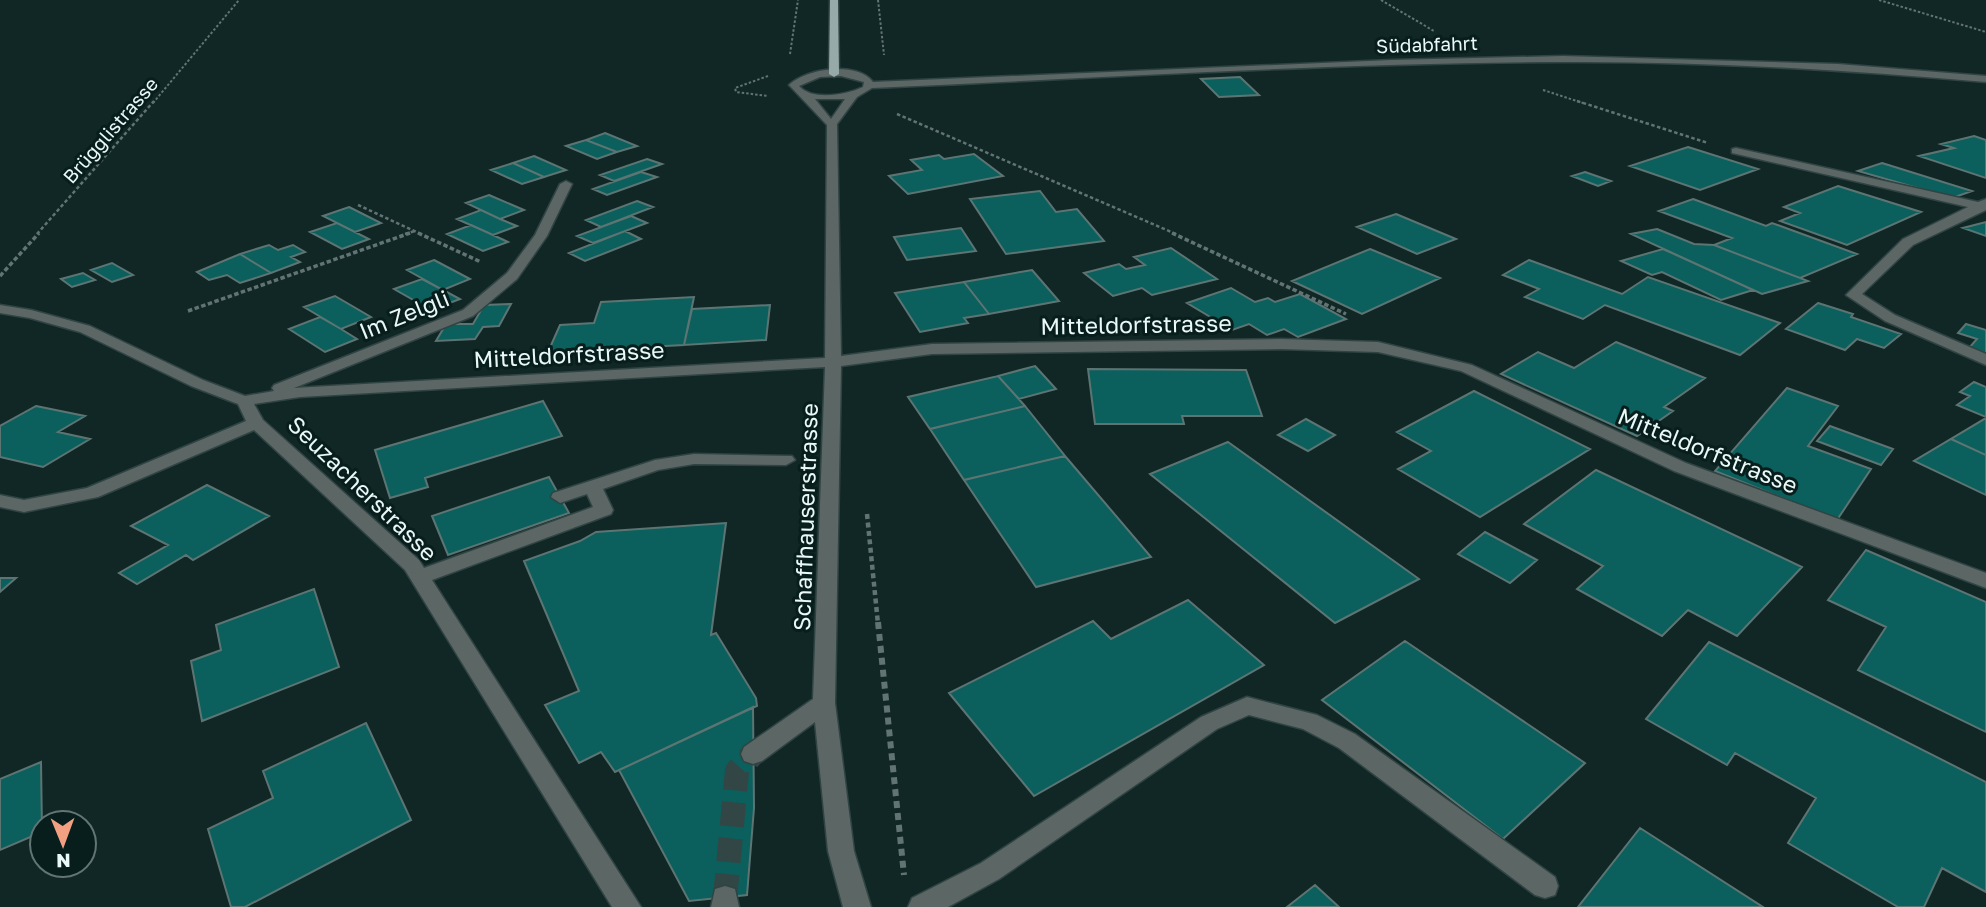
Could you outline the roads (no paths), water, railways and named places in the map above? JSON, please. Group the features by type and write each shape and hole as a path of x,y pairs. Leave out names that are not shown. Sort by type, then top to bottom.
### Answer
{"main road":[{"path":"834,0 834,74"}],"street":[{"name":"Südabfahrt","path":"870,85 1483,60 1824,66 1986,79"},
{"path":"806,95 822,120 832,124 853,95 870,85 864,78 834,74 813,76 797,82 794,89 806,95 824,98 853,95"},
{"name":"Schaffhauserstrasse","path":"832,124 833,362 824,703 841,851 857,907"},
{"path":"1736,151 1983,206"},
{"name":"Im Zelgli","path":"244,401 468,313 512,276 541,236 566,184"},
{"path":"1983,206 1908,242 1853,295 1890,318 1986,360"},
{"path":"0,309 31,314 85,329 197,383 244,401"},
{"name":"Mitteldorfstrasse","path":"244,401 300,392 833,362 932,349 1281,344 1378,347 1466,368 1680,467 1986,581"},
{"name":"Seuzacherstrasse","path":"244,401 256,422 412,565 627,907"},
{"path":"0,501 23,506 92,493 256,422"},
{"path":"560,497 655,465 694,458 786,460"},
{"path":"421,577 604,510 593,486"},
{"path":"753,754 824,703"},
{"path":"922,907 990,871 1209,723 1247,706 1278,711 1309,721 1347,741 1545,886"}],"tunnel":[{"path":"725,898 737,771 753,754"}]}
